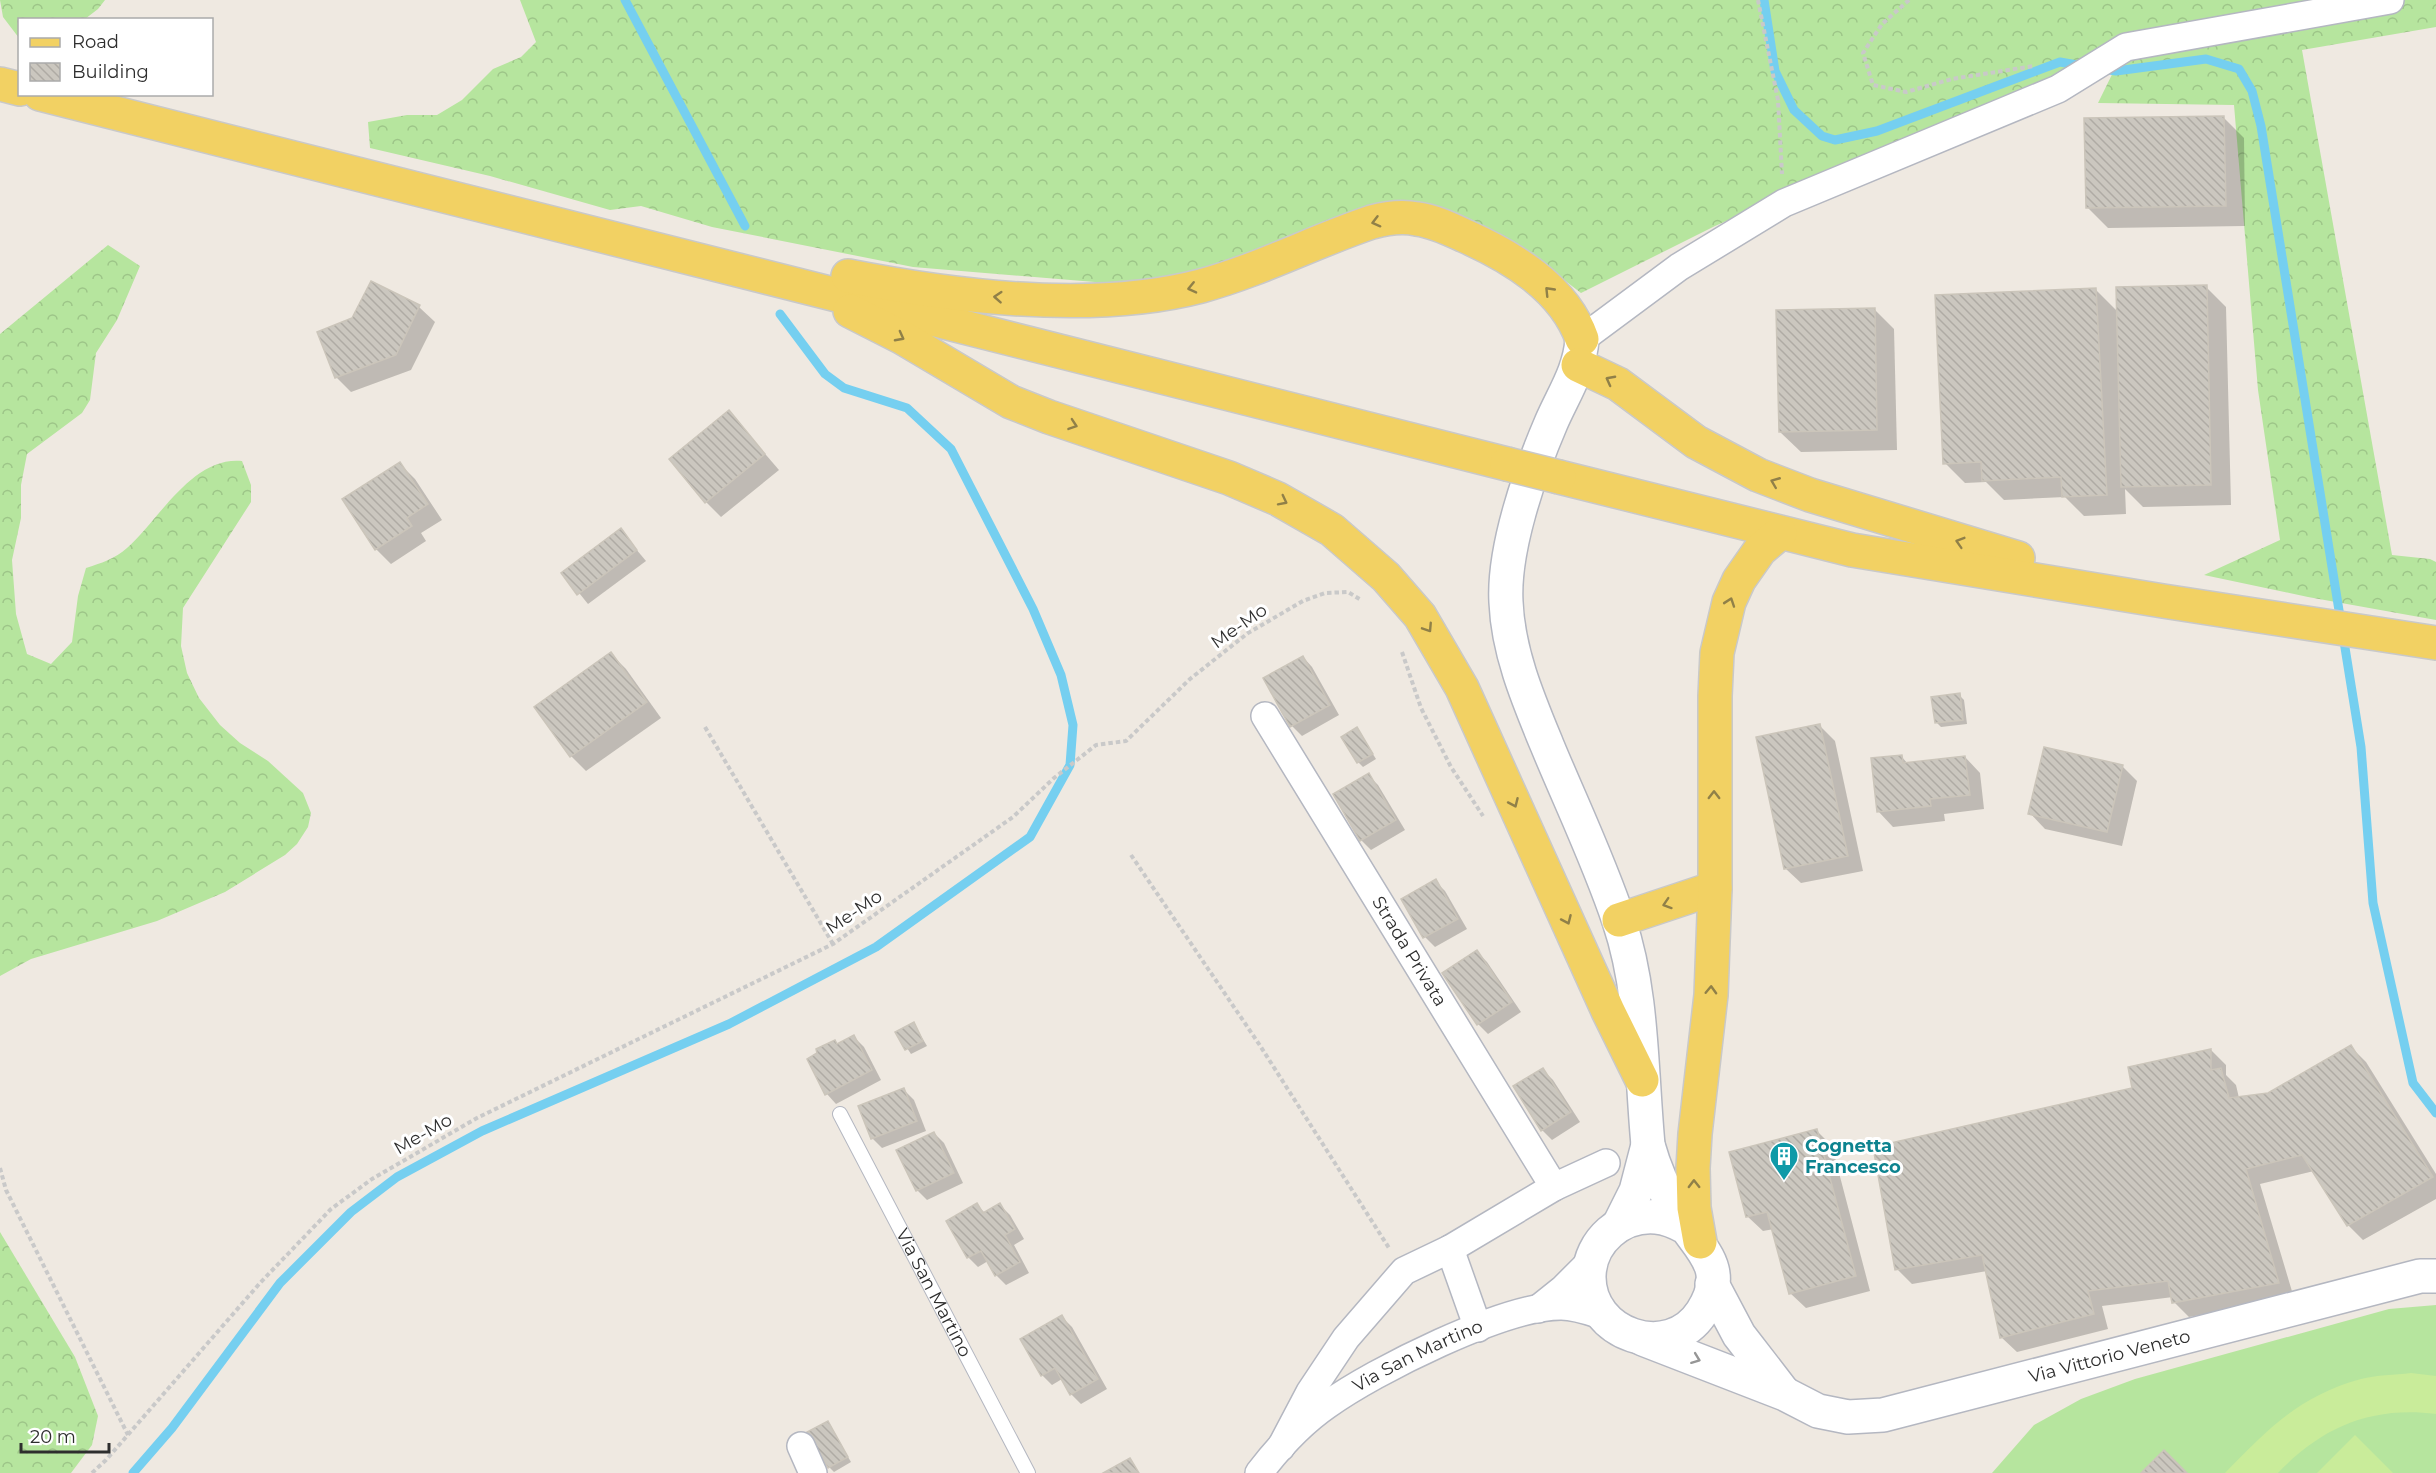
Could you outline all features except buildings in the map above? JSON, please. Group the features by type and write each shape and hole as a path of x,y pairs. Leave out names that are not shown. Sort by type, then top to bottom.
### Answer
{"main road":[{"path":"0,84 18,88"},
{"path":"48,96 1852,550 2436,644"},
{"path":"624,241 638,232 658,229 823,271 921,289 1014,298 1107,299 1150,296 1205,285 1372,222 1392,218 1415,218 1450,229 1489,247 1518,264 1542,284 1576,324 1580,352 1618,384 1711,451 1758,475 1793,489 1991,552 2262,617"},
{"path":"791,283 903,338 1011,402 1240,482 1278,499 1332,530 1386,577 1420,616 1459,682 1608,1011 1642,1080"},
{"path":"1693,1235 1695,1134 1710,1013 1715,888 1715,696 1720,638 1729,602 1739,580 1760,550 1780,533"},
{"path":"1619,920 1715,888"}],"street":[{"path":"1785,1394 1739,1335 1712,1284 1710,1263 1661,1185 1648,1145 1637,999 1619,920 1524,687 1507,622 1508,567 1523,503 1544,439 1580,352 1679,267 1784,203 2058,89 2126,47 2390,0"},
{"name":"Strada Privata","path":"1265,716 1554,1187"},
{"path":"1648,1145 1636,1191 1619,1225 1599,1244 1592,1260 1589,1273 1590,1287 1602,1315 1623,1332 1785,1394"},
{"path":"1281,1447 1310,1392 1346,1338 1404,1271 1450,1249 1554,1187 1606,1163"},
{"path":"1619,1225 1640,1217 1655,1216 1670,1219 1693,1235"},
{"path":"1450,1249 1478,1328"},
{"name":"Via San Martino","path":"1537,1309 1563,1290 1592,1260"},
{"name":"Via Vittorio Veneto","path":"1785,1394 1818,1411 1848,1417 1883,1414 2420,1276 2436,1276"},
{"path":"1641,1338 1660,1339 1687,1328 1703,1310 1712,1284"},
{"name":"Via San Martino","path":"1259,1473 1281,1447 1325,1406 1360,1383 1478,1328 1537,1309 1570,1307 1602,1315"},
{"path":"801,1446 813,1473"}],"lane":[{"name":"Via San Martino","path":"840,1114 1028,1473"}],"path":[{"path":"1758,0 1778,100 1784,203"},
{"path":"1909,0 1882,24 1863,53 1873,85 1906,92 1952,79 2045,65"},
{"name":"Me-Mo","path":"92,1473 260,1283 331,1209 372,1179 477,1118 833,944 1013,817 1054,778 1096,745 1126,741 1190,679 1248,633 1303,601 1325,593 1348,592 1367,604"},
{"path":"1402,650 1421,708 1451,767 1490,826"},
{"path":"705,727 833,944"},
{"path":"1131,855 1259,1044 1404,1271"},
{"path":"0,1168 6,1190 128,1435"}],"green space":[{"path":"0,0 105,0 86,18 18,18 18,37 3,17"},
{"path":"520,0 2436,0 2436,27 2302,50 2392,555 2430,559 2436,562 2436,620 2204,575 2280,540 2258,390 2234,105 2098,103 2125,48 1715,226 1581,293 1515,242 1468,218 1438,211 1175,282 1107,283 913,267 712,227 641,206 610,210 490,176 370,148 368,122 407,115 437,115 462,100 493,69 521,57 536,42"},
{"path":"108,245 140,266 117,320 96,353 90,400 82,413 27,454 21,485 21,518 12,560 16,614 27,654 51,664 72,642 78,596 86,568 113,558 127,548 192,479 224,462 242,461 251,485 251,502 183,608 181,646 187,673 199,698 220,725 240,743 268,761 303,793 311,813 308,827 297,844 285,855 225,892 157,921 31,959 0,976 0,334"},
{"path":"0,1232 75,1357 98,1416 92,1445 71,1473 0,1473"},
{"path":"2436,1305 2436,1473 1992,1473 2034,1425 2081,1399 2135,1379 2389,1309"},
{"path":"2411,1373 2436,1376 2436,1414 2412,1412 2369,1417 2349,1423 2312,1443 2278,1473 2225,1473 2271,1428 2320,1395 2361,1379"},
{"path":"2355,1435 2393,1473 2317,1473"}],"waterway":[{"path":"625,0 745,226"},
{"path":"1764,0 1775,71 1794,110 1822,136 1835,140 1877,131 2060,62 2083,66"},
{"path":"2103,69 2116,71 2206,59 2239,69 2252,91 2261,126 2361,747 2373,903 2413,1083 2436,1113"},
{"path":"133,1473 172,1428 280,1283 351,1212 397,1177 482,1131 729,1024 876,947 1030,837 1070,765 1073,725 1061,675 1033,609 951,449 907,408 844,388 825,374 780,314"}],"place":[{"name":"Cognetta Francesco","path":"1784,1182"}]}
